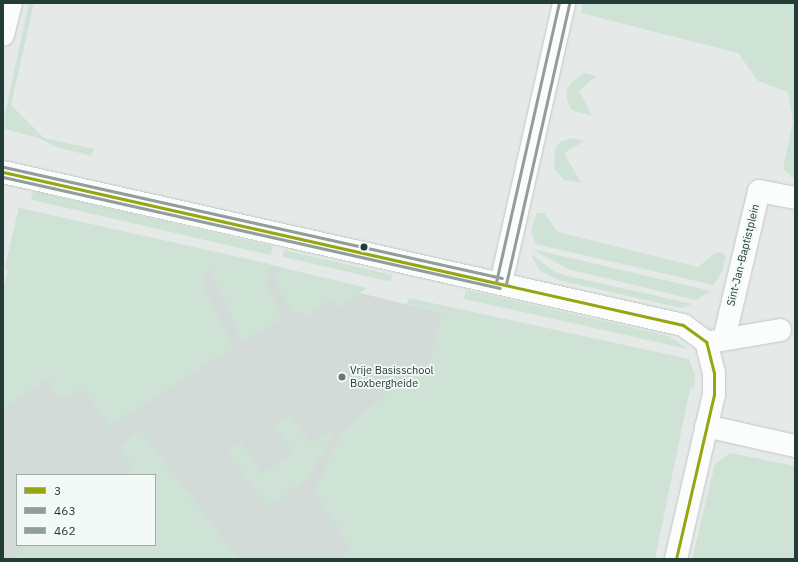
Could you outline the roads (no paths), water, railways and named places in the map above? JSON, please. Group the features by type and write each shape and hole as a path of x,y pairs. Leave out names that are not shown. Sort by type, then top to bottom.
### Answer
{"street":[{"path":"3,35 11,3"},
{"path":"501,283 564,3"},
{"path":"3,172 501,283 683,326 715,341 780,330"},
{"name":"Sint-Jan-Baptistplein","path":"715,341 759,191 795,198"},
{"path":"676,559 714,395 715,341"},
{"path":"706,426 795,446"}],"place":[{"name":"Vrije Basisschool Boxbergheide","path":"342,377"}]}
